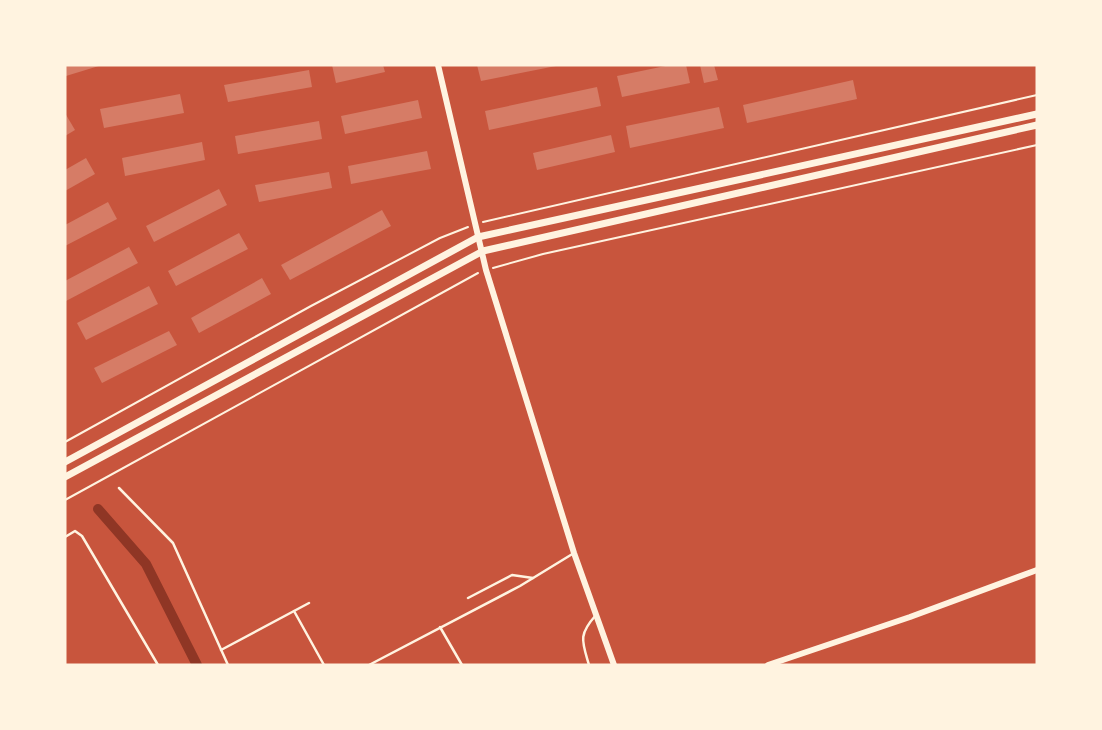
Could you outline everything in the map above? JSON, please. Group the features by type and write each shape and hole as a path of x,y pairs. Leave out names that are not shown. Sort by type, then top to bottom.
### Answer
{"main road":[{"path":"65,462 478,237 1037,114"},
{"path":"65,477 482,251 1037,125"}],"street":[{"path":"438,65 486,271 574,553 614,665"},
{"path":"768,665 1037,570"}],"lane":[{"path":"119,488 173,543 229,665"},
{"path":"65,537 75,531 82,536 158,665"},
{"path":"369,665 533,578 574,553"},
{"path":"468,598 512,575 533,578"},
{"path":"221,650 309,603"},
{"path":"293,611 324,665"},
{"path":"589,665 581,640 586,626 596,615"},
{"path":"440,627 462,665"}],"path":[{"path":"65,500 473,274 543,254 1037,145"}],"building":[{"path":"65,65 102,65 66,76"},
{"path":"332,65 383,65 385,72 336,83"},
{"path":"477,65 556,65 556,66 481,81"},
{"path":"670,65 686,65 690,83 622,97 617,76"},
{"path":"700,65 714,65 718,80 704,83"},
{"path":"309,70 312,87 228,102 224,85"},
{"path":"853,80 857,99 747,123 743,105"},
{"path":"597,87 601,106 489,130 485,111"},
{"path":"180,94 184,113 104,128 100,109"},
{"path":"418,100 422,118 345,134 341,116"},
{"path":"719,107 724,128 630,148 626,126"},
{"path":"65,113 75,130 65,136"},
{"path":"319,121 322,139 238,154 235,136"},
{"path":"611,135 615,152 537,170 533,153"},
{"path":"202,142 205,160 125,176 122,158"},
{"path":"427,151 431,169 351,184 348,166"},
{"path":"86,158 95,174 65,191 65,170"},
{"path":"329,172 332,188 259,202 255,185"},
{"path":"219,189 227,205 154,242 146,226"},
{"path":"108,202 117,219 65,246 65,225"},
{"path":"382,210 391,226 290,280 281,265"},
{"path":"239,233 248,249 176,286 168,271"},
{"path":"129,247 138,263 66,301 65,281"},
{"path":"262,278 271,294 199,333 191,318"},
{"path":"149,286 158,304 86,340 77,323"},
{"path":"169,331 177,345 102,383 94,368"}],"waterway":[{"path":"98,509 146,564 197,665"}]}
